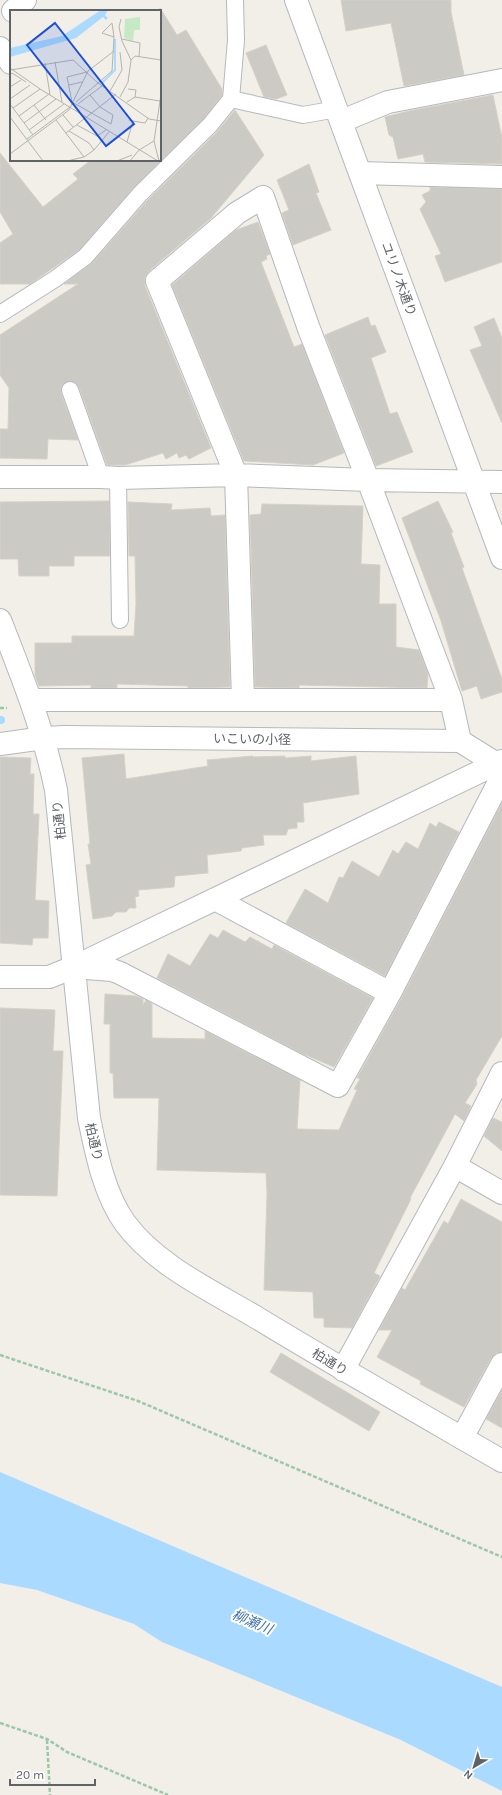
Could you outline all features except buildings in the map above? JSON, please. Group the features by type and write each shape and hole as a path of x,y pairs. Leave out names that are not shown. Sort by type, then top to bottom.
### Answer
{"street":[{"path":"14,10 25,0"},
{"name":"ユリノ木通り","path":"296,0 502,558"},
{"path":"0,23 10,14"},
{"path":"0,48 10,61"},
{"path":"339,115 388,102 502,80"},
{"path":"360,173 502,177"},
{"path":"244,700 236,475 157,281 237,213 263,197 309,329 368,480 450,700 460,741 500,763"},
{"path":"0,476 110,478 236,475 368,480 502,482"},
{"name":"柏通り","path":"0,620 44,738 56,790 89,1118 98,1163 109,1192 125,1222 152,1251 185,1275 344,1370 502,1461"},
{"path":"31,700 450,700"},
{"name":"いこいの小径","path":"0,744 44,738 460,741"},
{"path":"0,977 49,977 74,967 500,763"},
{"path":"74,967 112,970 120,973 338,1086 390,993 500,780 500,763"},
{"path":"215,899 390,993"},
{"path":"344,1370 455,1166 502,1074"},
{"path":"455,1166 502,1193"},
{"path":"462,1438 502,1364"}],"lane":[{"path":"0,314 85,257 140,194 210,125 231,99 236,40 235,0"},
{"path":"231,99 303,115 339,115"},
{"path":"70,390 110,478 120,620"}],"path":[{"path":"0,1355 138,1400 297,1470 451,1534 502,1557"},
{"path":"0,1723 47,1739 67,1752 168,1795"},
{"path":"47,1739 50,1795"}],"water":[{"name":"柳瀬川","path":"0,1472 502,1687 502,1791 401,1740 162,1642 134,1624 37,1590 0,1583"}]}
